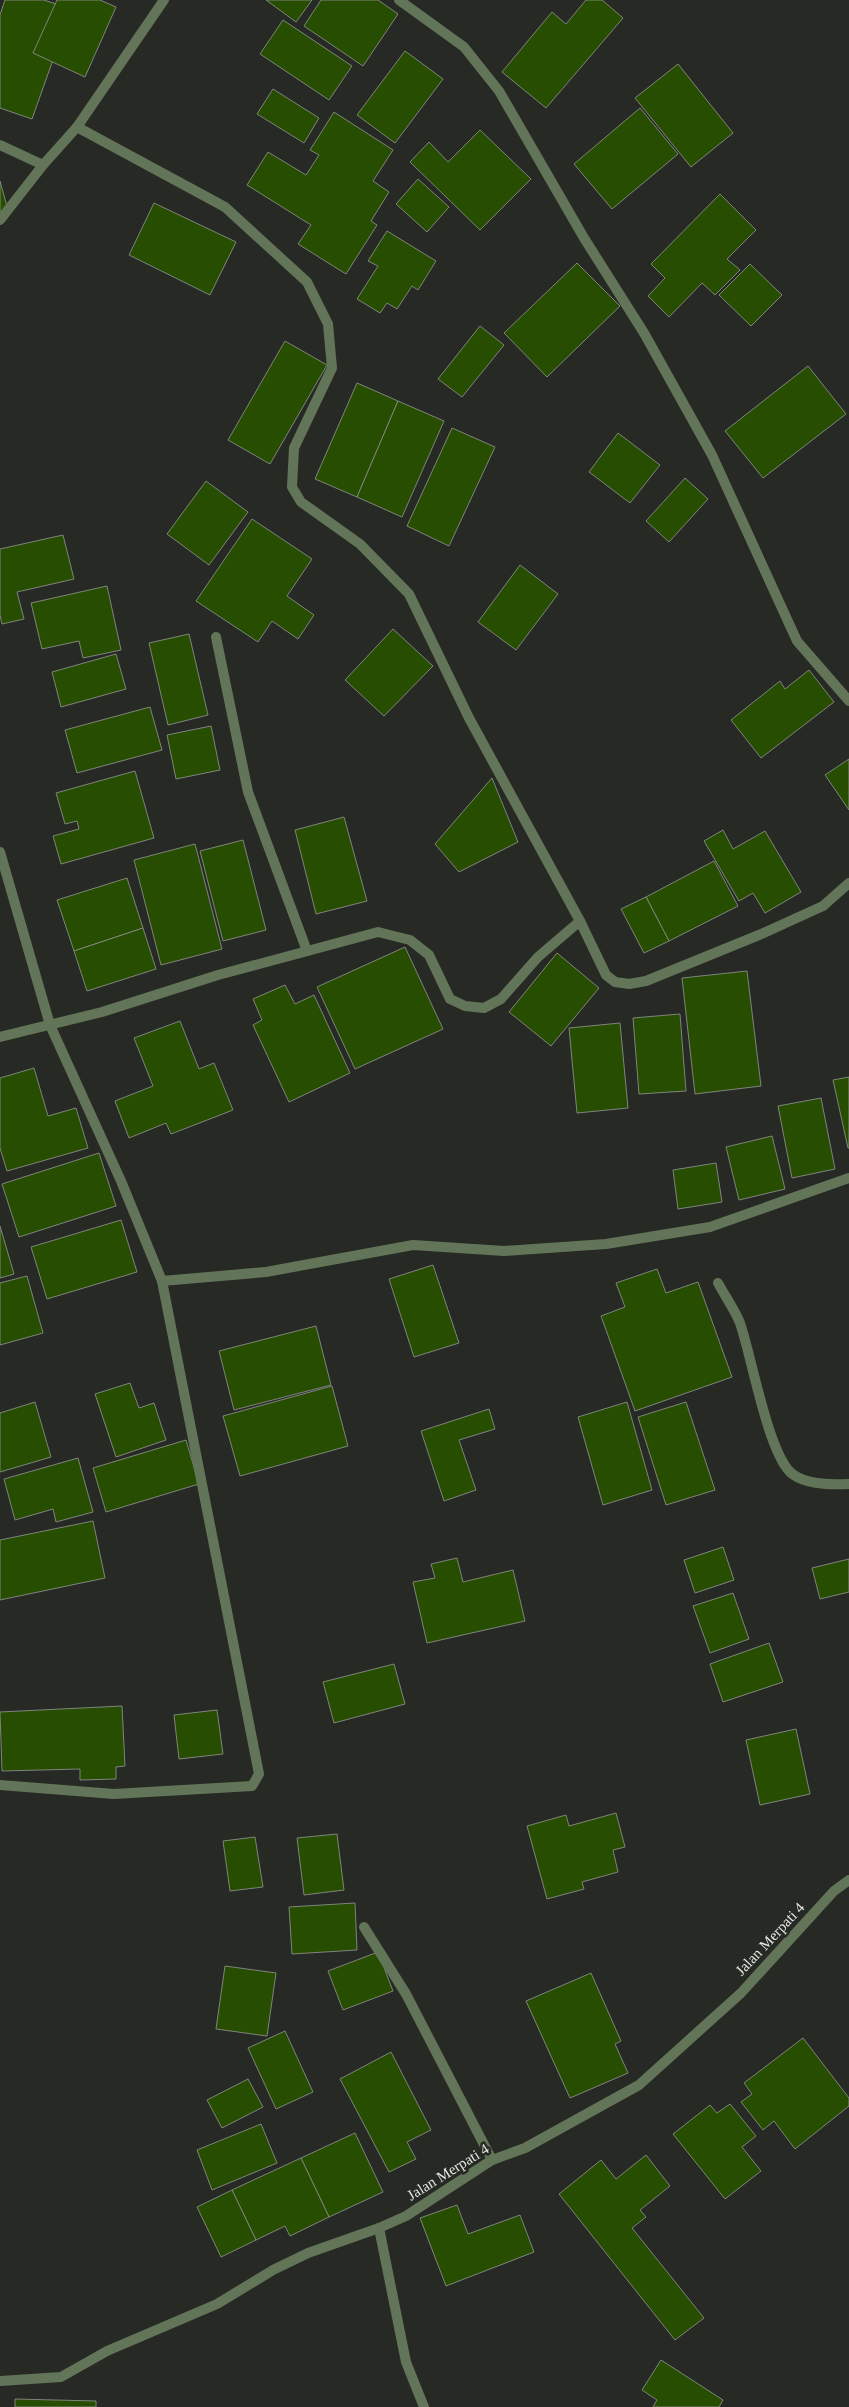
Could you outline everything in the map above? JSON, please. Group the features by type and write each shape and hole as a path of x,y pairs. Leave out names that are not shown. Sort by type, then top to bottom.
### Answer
{"street":[{"path":"0,220 43,165 77,127 164,0"},
{"path":"399,0 464,47 499,91 584,238 644,333 712,455 797,641 849,701"},
{"path":"77,127 225,207 307,282 328,324 332,368 294,448 291,468 292,487 301,502 360,544 409,594 470,718 580,921 606,975 615,982 629,984 646,980 759,935 823,906 849,883"},
{"path":"0,144 43,165"},
{"path":"216,637 248,792 307,951"},
{"path":"0,852 50,1025 121,1181 162,1281 259,1774 252,1786 114,1794 0,1785"},
{"path":"0,1037 50,1025 218,975 378,932 410,940 429,955 450,999 465,1006 484,1008 502,999 538,957 580,921"},
{"path":"162,1281 266,1272 413,1245 504,1251 606,1244 710,1227 849,1178"},
{"path":"718,1283 740,1322 776,1449 790,1472 806,1481 836,1485 849,1484"},
{"name":"Jalan Merpati 4","path":"0,2381 61,2377 107,2351 217,2304 273,2270 308,2253 379,2228 406,2216 492,2160 525,2148 639,2085 741,1993 834,1891 849,1880"},
{"path":"364,1927 406,1994 492,2160"},
{"path":"379,2228 406,2362 424,2407"}],"building":[{"path":"5,0 44,0 71,9 32,119 0,108 0,15"},
{"path":"57,0 100,0 116,7 85,77 33,53"},
{"path":"266,0 312,0 296,22"},
{"path":"321,0 378,0 398,14 363,66 304,26"},
{"path":"586,0 602,0 623,18 546,108 502,72 552,12 566,24"},
{"path":"283,20 352,66 329,100 260,54"},
{"path":"405,51 443,79 395,143 357,115"},
{"path":"678,64 733,133 691,167 635,98"},
{"path":"273,89 319,118 304,143 257,114"},
{"path":"640,108 678,154 612,209 574,164"},
{"path":"334,112 393,150 373,181 389,192 371,221 377,225 346,274 298,244 311,225 247,185 268,152 306,175 319,155 310,150"},
{"path":"480,130 531,179 480,230 410,162 429,142 448,162"},
{"path":"418,179 449,207 427,232 396,204"},
{"path":"0,181 8,210 0,212"},
{"path":"720,194 756,230 727,259 740,270 715,295 702,283 669,317 648,296 665,278 651,264"},
{"path":"154,203 236,242 210,295 129,255"},
{"path":"387,231 436,261 418,290 412,286 397,309 387,303 380,313 357,299 378,266 368,261"},
{"path":"577,263 620,306 547,377 504,333"},
{"path":"750,264 782,295 751,326 719,295"},
{"path":"480,326 504,345 462,397 438,379"},
{"path":"285,341 327,365 270,464 228,440"},
{"path":"808,366 846,414 763,478 725,431"},
{"path":"357,383 398,401 357,497 315,479"},
{"path":"398,401 444,421 402,517 357,497"},
{"path":"452,428 495,447 449,546 407,526"},
{"path":"618,433 660,465 630,503 589,472"},
{"path":"685,478 708,499 669,542 646,521"},
{"path":"206,481 248,512 209,565 167,534"},
{"path":"252,519 312,559 287,596 314,615 298,639 272,621 258,642 196,601"},
{"path":"63,535 74,579 17,592 24,619 2,624 0,615 0,549"},
{"path":"520,565 558,594 516,650 478,622"},
{"path":"107,586 121,650 83,658 79,641 42,649 31,603"},
{"path":"393,629 433,666 384,716 345,680"},
{"path":"189,634 208,715 168,725 149,643"},
{"path":"116,654 126,689 61,707 52,672"},
{"path":"809,670 834,702 761,758 731,720 780,681 785,689"},
{"path":"150,707 162,750 77,773 65,730"},
{"path":"211,726 220,770 176,779 167,735"},
{"path":"849,759 849,810 825,775"},
{"path":"135,771 154,838 61,864 53,836 79,829 77,821 65,824 56,793"},
{"path":"492,778 518,842 459,872 435,844"},
{"path":"344,817 367,901 316,914 295,830"},
{"path":"723,830 733,849 765,831 801,892 765,913 753,893 739,901 704,841"},
{"path":"243,840 266,930 223,941 200,851"},
{"path":"195,844 222,949 161,965 134,860"},
{"path":"714,861 738,906 669,941 646,897"},
{"path":"127,878 143,928 74,951 57,900"},
{"path":"646,897 669,941 644,953 621,909"},
{"path":"143,928 156,969 87,991 74,951"},
{"path":"405,947 443,1029 355,1069 317,987"},
{"path":"557,953 599,988 551,1046 509,1012"},
{"path":"747,971 761,1086 695,1094 682,978"},
{"path":"285,985 295,1004 314,995 350,1073 289,1102 253,1025 262,1020 253,999"},
{"path":"680,1014 686,1091 639,1094 633,1018"},
{"path":"180,1021 199,1069 214,1063 233,1110 171,1134 166,1123 129,1138 115,1101 153,1086 134,1038"},
{"path":"620,1023 628,1108 577,1113 569,1028"},
{"path":"34,1068 48,1116 76,1108 88,1148 7,1171 0,1148 0,1078"},
{"path":"849,1077 849,1148 848,1148 833,1080"},
{"path":"821,1098 835,1169 792,1178 778,1106"},
{"path":"772,1136 785,1189 739,1200 726,1147"},
{"path":"99,1153 116,1206 19,1237 2,1184"},
{"path":"716,1163 722,1202 678,1209 673,1170"},
{"path":"121,1220 137,1272 47,1299 31,1247"},
{"path":"0,1226 14,1274 0,1278"},
{"path":"433,1265 459,1343 414,1357 389,1279"},
{"path":"657,1269 666,1293 698,1282 732,1377 635,1411 601,1316 625,1307 616,1283"},
{"path":"27,1276 43,1333 0,1345 0,1283"},
{"path":"316,1326 331,1385 234,1410 219,1351"},
{"path":"130,1383 139,1408 154,1403 166,1440 116,1457 95,1394"},
{"path":"332,1386 348,1446 240,1476 223,1416"},
{"path":"35,1402 51,1457 0,1472 0,1413"},
{"path":"627,1402 652,1490 603,1505 578,1417"},
{"path":"686,1402 715,1490 666,1505 638,1417"},
{"path":"489,1409 495,1429 459,1440 476,1490 444,1501 421,1431"},
{"path":"186,1440 199,1484 106,1512 93,1468"},
{"path":"78,1458 93,1512 56,1522 53,1509 15,1520 4,1479"},
{"path":"93,1521 105,1578 0,1600 0,1540"},
{"path":"723,1547 734,1580 695,1593 684,1560"},
{"path":"457,1558 463,1582 513,1570 525,1621 427,1643 413,1582 435,1578 431,1564"},
{"path":"849,1559 849,1592 820,1599 812,1568"},
{"path":"733,1593 749,1639 710,1653 693,1606"},
{"path":"769,1643 783,1682 723,1702 710,1664"},
{"path":"394,1664 405,1704 334,1723 323,1682"},
{"path":"122,1706 125,1766 116,1767 116,1779 80,1780 80,1769 2,1771 0,1712"},
{"path":"217,1710 223,1754 179,1759 174,1715"},
{"path":"796,1729 810,1794 760,1805 746,1740"},
{"path":"616,1813 625,1847 613,1850 618,1872 582,1882 584,1889 547,1899 527,1826 566,1815 569,1826"},
{"path":"337,1834 344,1890 304,1895 297,1838"},
{"path":"255,1837 263,1887 230,1891 223,1841"},
{"path":"355,1903 357,1950 292,1954 289,1907"},
{"path":"378,1952 393,1991 343,2010 328,1971"},
{"path":"225,1966 276,1973 267,2036 216,2029"},
{"path":"591,1973 621,2041 615,2044 628,2073 570,2098 526,2001"},
{"path":"285,2031 313,2092 276,2109 248,2048"},
{"path":"803,2038 849,2098 849,2106 795,2149 774,2121 763,2130 741,2102 752,2094 744,2083"},
{"path":"391,2052 431,2130 407,2142 416,2159 389,2172 340,2079"},
{"path":"248,2079 263,2107 222,2128 207,2100"},
{"path":"730,2104 756,2136 742,2147 761,2171 725,2199 673,2134 710,2105 717,2113"},
{"path":"261,2124 277,2163 212,2190 197,2150"},
{"path":"355,2133 383,2192 329,2217 301,2158"},
{"path":"646,2155 670,2186 640,2210 646,2217 632,2228 704,2318 675,2340 559,2194 601,2160 616,2179"},
{"path":"301,2158 329,2217 290,2236 285,2226 256,2240 232,2190"},
{"path":"232,2190 256,2240 221,2257 197,2207"},
{"path":"457,2205 468,2234 520,2215 534,2252 446,2286 420,2218"},
{"path":"661,2360 723,2400 719,2407 653,2407 657,2400 642,2390"},
{"path":"15,2399 96,2401 96,2407 15,2407"}]}
